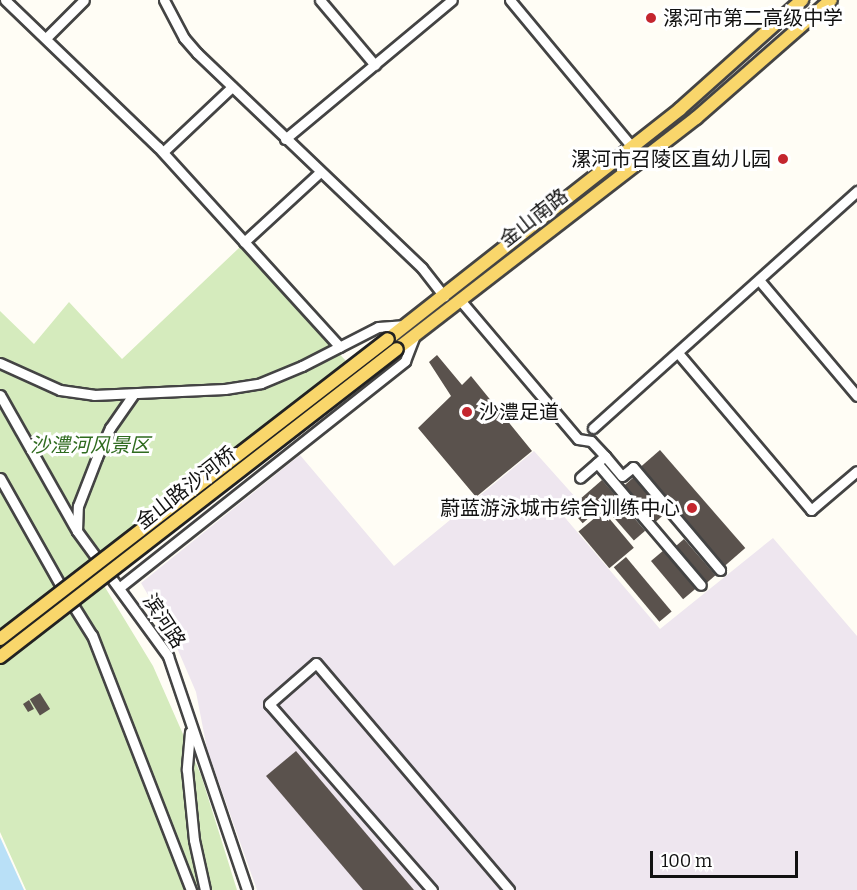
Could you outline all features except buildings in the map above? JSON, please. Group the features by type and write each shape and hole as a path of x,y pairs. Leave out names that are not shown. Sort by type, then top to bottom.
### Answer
{"main road":[{"name":"金山南路","path":"397,349 411,330 444,297 632,147 802,0"},
{"name":"金山南路","path":"388,339 411,330 460,300 696,118 831,0"},
{"name":"金山路沙河桥","path":"0,639 388,339"},
{"name":"金山路沙河桥","path":"0,657 397,349"}],"street":[{"path":"4,0 47,37 163,152 340,347"},
{"path":"47,37 84,0"},
{"path":"164,0 184,39 285,139 422,268 444,297"},
{"path":"320,0 375,65"},
{"path":"285,139 452,0"},
{"path":"510,0 632,147"},
{"path":"163,152 232,87"},
{"path":"244,242 320,172"},
{"path":"593,428 857,191"},
{"path":"759,280 857,396"},
{"path":"460,300 578,439 591,441 622,476 633,467 720,570"},
{"path":"0,363 60,390 133,394 261,383 378,327 411,330 405,361 120,587"},
{"path":"678,353 811,510 857,471"},
{"path":"77,531 78,506 97,457 110,428 133,394"},
{"name":"滨河路","path":"0,395 77,531 120,587 168,656 190,727 247,890"},
{"path":"580,478 605,456"},
{"path":"597,464 700,585"},
{"path":"0,478 63,590"},
{"path":"71,602 92,635 191,890"},
{"path":"432,890 269,704 316,663 509,890"},
{"path":"190,727 187,770 194,840 205,890"}],"shaded area":[{"path":"534,451 576,498 561,513 660,629 773,538 857,636 857,890 257,890 207,749 196,692 171,634 141,583 300,455 394,566"}],"green space":[{"name":"沙澧河风景区","path":"240,247 346,361 89,561 153,666 201,775 237,890 26,890 0,832 0,311 34,344 69,302 122,359"}],"water":[{"path":"0,837 24,890 0,890"}],"place":[{"name":"漯河市第二高级中学","path":"651,18"},
{"name":"漯河市召陵区直幼儿园","path":"783,159"},
{"name":"沙澧足道","path":"467,412"},
{"name":"蔚蓝游泳城市综合训练中心","path":"692,508"}]}
